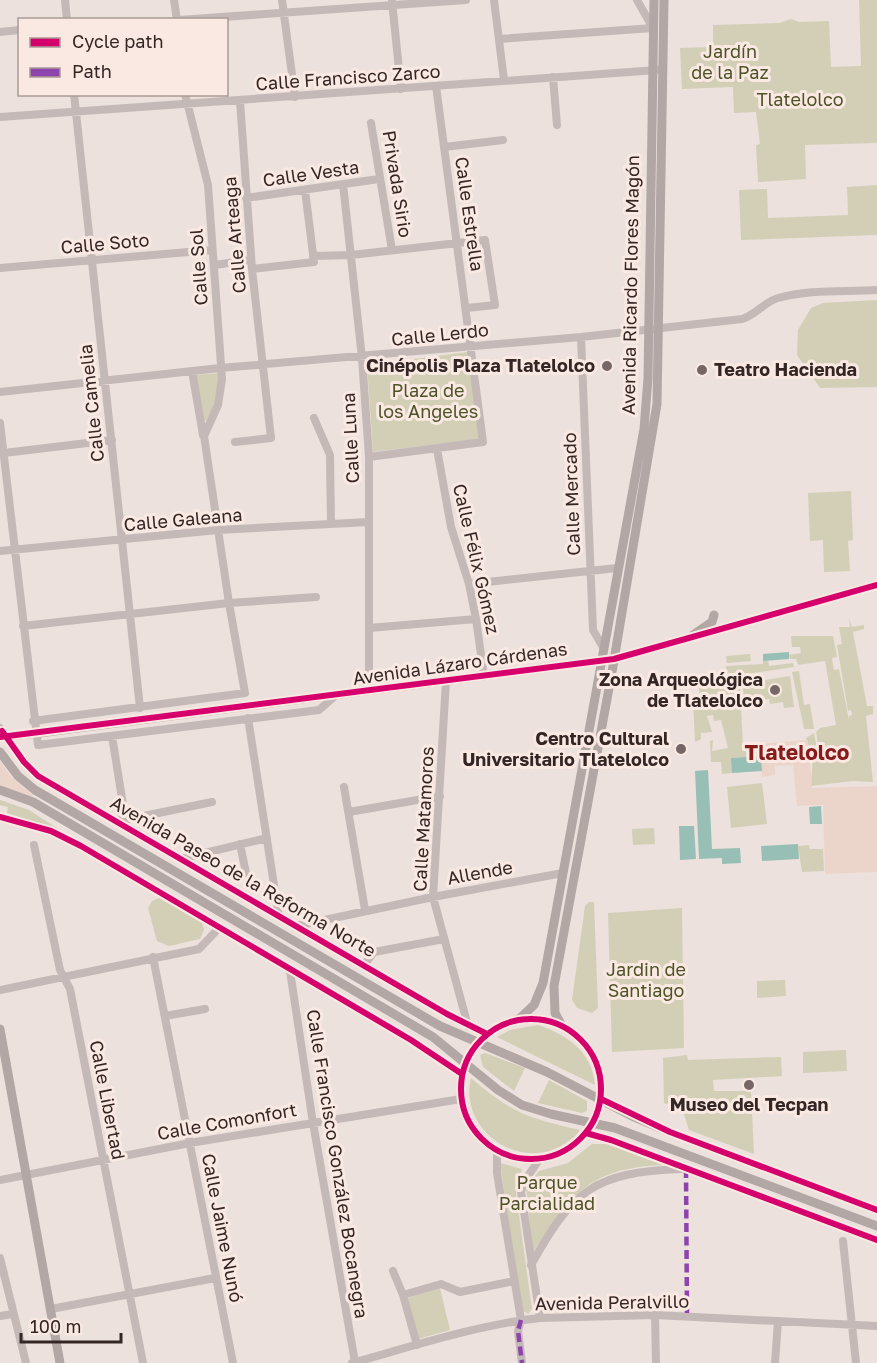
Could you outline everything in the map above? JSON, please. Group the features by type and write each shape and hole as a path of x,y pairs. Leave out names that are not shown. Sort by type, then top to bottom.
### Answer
{"main road":[{"name":"Avenida Ricardo Flores Magón","path":"654,0 653,28 657,70"},
{"name":"Avenida Ricardo Flores Magón","path":"518,1020 534,1005 543,983 644,429 654,328 657,70 664,0"},
{"name":"Avenida Ricardo Flores Magón","path":"562,1026 555,1012 554,986 653,431 659,377 654,328"},
{"name":"Avenida Lázaro Cárdenas","path":"39,733 614,659 877,585"},
{"path":"686,639 712,622 714,615"},
{"name":"Avenida Paseo de la Reforma Norte","path":"0,752 18,776 35,790 440,1026 547,1072 670,1132 877,1210"},
{"path":"0,790 33,802 433,1037 463,1069 522,1105 550,1114 593,1122 647,1139 877,1226"},
{"path":"540,1019 562,1026 580,1040 594,1058 599,1073 601,1099 593,1122 586,1133 571,1147 556,1156 540,1160 518,1159 497,1152 480,1139 468,1121 460,1099 463,1069 478,1042 499,1026 518,1020 540,1019"},
{"path":"0,1029 28,1174 60,1363"}],"street":[{"path":"65,0 67,18"},
{"path":"174,0 178,18"},
{"path":"282,0 295,97"},
{"path":"213,18 284,14 393,2 466,0"},
{"path":"494,0 504,80"},
{"path":"499,39 653,28 637,0"},
{"path":"393,2 401,89"},
{"path":"0,32 18,30"},
{"name":"Calle Francisco Zarco","path":"0,117 657,70"},
{"path":"554,77 557,125"},
{"name":"Calle Estrella","path":"436,86 483,442 437,449"},
{"name":"Calle Camelia","path":"74,96 140,708"},
{"name":"Calle Sol","path":"185,96 207,178 220,368 220,397 204,436"},
{"name":"Calle Arteaga","path":"235,442 270,438 251,260 240,101"},
{"name":"Privada Sirio","path":"371,123 392,250"},
{"path":"444,147 503,140"},
{"name":"Calle Vesta","path":"246,198 380,179"},
{"name":"Calle Luna","path":"343,184 362,358 369,457 369,691"},
{"path":"305,190 313,259"},
{"path":"252,269 313,259 484,240 495,305 467,308"},
{"name":"Calle Soto","path":"0,268 212,250"},
{"path":"214,265 251,260"},
{"name":"Calle Lerdo","path":"0,392 220,368 362,358 581,337 747,317 775,299 791,295 877,290"},
{"name":"Calle Mercado","path":"581,337 593,630 603,647"},
{"path":"0,423 33,721 245,693 192,371"},
{"path":"314,418 330,455 331,524"},
{"path":"4,453 112,440"},
{"path":"369,457 437,449"},
{"name":"Calle Félix Gómez","path":"437,449 451,526 469,584 484,676"},
{"name":"Calle Galeana","path":"0,551 218,530 369,522"},
{"path":"469,584 617,568"},
{"path":"23,626 229,603 316,597"},
{"path":"369,628 476,619"},
{"name":"Calle Matamoros","path":"446,681 433,897 468,1026"},
{"name":"Avenida Lázaro Cárdenas","path":"33,721 38,745 319,710 335,696"},
{"path":"249,718 279,917"},
{"name":"Avenida Paseo de la Reforma Norte","path":"0,728 24,762 38,777 122,822 279,917 468,1026 487,1034"},
{"path":"112,736 122,822 212,802"},
{"path":"344,787 365,910"},
{"path":"349,812 440,796"},
{"path":"0,817 65,837 290,971 463,1069"},
{"path":"180,859 267,838"},
{"path":"240,844 246,873"},
{"name":"Calle Libertad","path":"34,845 63,977 70,989 143,1363"},
{"name":"Allende","path":"296,926 365,910 563,873"},
{"path":"0,990 199,949 219,928"},
{"path":"364,965 378,951 444,939"},
{"name":"Calle Jaime Nunó","path":"153,957 233,1363"},
{"name":"Calle Francisco González Bocanegra","path":"290,971 353,1363"},
{"path":"165,1016 206,1009"},
{"name":"Calle Comonfort","path":"0,1180 190,1143 460,1099"},
{"path":"586,1133 877,1240"},
{"path":"497,1152 497,1173 521,1320 518,1331 522,1363"},
{"path":"540,1160 523,1183 522,1192 540,1318"},
{"path":"531,1265 564,1211 587,1190 620,1175 686,1168"},
{"path":"843,1241 856,1363"},
{"path":"0,1258 12,1314 26,1363"},
{"path":"393,1271 417,1345"},
{"path":"51,1309 130,1296 215,1278"},
{"path":"403,1296 441,1284 460,1292 514,1281"},
{"path":"0,1316 12,1314"},
{"path":"655,1315 656,1363"},
{"name":"Avenida Peralvillo","path":"353,1363 417,1345 521,1320 540,1318 655,1315 877,1326"},
{"path":"775,1363 778,1321"}],"green space":[{"name":"Tlatelolco","path":"859,0 877,0 877,143 805,145 806,179 758,182 756,145 760,144 756,112 734,113 733,87 682,89 680,48 713,47 713,25 779,23 791,19 799,22 829,21 831,67 861,66"},
{"path":"877,185 877,235 741,240 739,190 767,189 768,218 848,215 847,187"},
{"path":"877,300 877,387 820,388 797,355 798,330 811,308 823,303"},
{"name":"Plaza de los Angeles","path":"468,352 480,439 373,452 367,365"},
{"path":"220,373 215,407 203,423 195,375"},
{"path":"851,491 853,540 848,541 850,571 824,572 823,540 810,541 808,493"},
{"path":"849,618 852,627 864,625 864,629 853,632 867,706 873,706 873,714 866,716 873,782 853,781 811,786 813,756 809,756 806,738 814,733 817,749 819,749 816,732 820,728 836,725 825,661 798,665 796,659 790,659 789,655 801,653 800,647 792,647 791,636 833,636 837,657 832,658 834,670 839,669 849,720 849,716 852,715 851,710 848,711 837,645 842,644 839,627 850,627"},
{"path":"750,654 751,661 727,663 726,656"},
{"path":"768,660 769,666 793,663 794,667 726,677 726,666 763,664 763,661"},
{"path":"799,671 804,705 810,704 814,729 804,729 792,672"},
{"path":"790,676 794,707 784,708 783,702 770,704 769,699 744,701 743,686 727,686"},
{"path":"722,677 724,690 740,689 743,746 760,746 761,756 732,758 732,773 722,774 721,762 711,762 710,741 713,740 712,751 728,748 721,720 714,721 713,715 707,716 712,732 701,733 701,739 695,742 693,699 700,698 699,688 708,687 708,682 713,682 713,678"},
{"path":"762,783 767,824 731,828 727,787"},
{"path":"0,800 29,810 60,830 7,813 8,807 0,805"},
{"path":"654,828 655,844 633,845 632,829"},
{"path":"809,845 810,849 823,849 824,871 802,872 798,846"},
{"path":"159,898 202,923 204,930 200,939 169,946 157,941 148,908 152,901"},
{"path":"589,902 594,902 598,1008 592,1013 577,1008 572,1000 585,906"},
{"name":"Jardin de Santiago","path":"682,908 684,1048 612,1052 608,913"},
{"path":"785,980 786,996 757,998 757,981"},
{"path":"538,1025 559,1034 577,1046 589,1063 595,1085 497,1037 510,1030"},
{"path":"846,1050 847,1071 803,1073 803,1052"},
{"path":"485,1053 525,1068 514,1091 483,1067 480,1055"},
{"path":"687,1055 688,1060 781,1057 782,1076 713,1080 714,1091 751,1091 754,1154 689,1130 682,1108 664,1103 663,1058"},
{"path":"471,1078 521,1113 580,1130 569,1141 549,1151 531,1153 513,1150 497,1142 484,1130 474,1115 470,1097"},
{"path":"549,1080 587,1101 587,1111 582,1113 538,1103"},
{"name":"Parque Parcialidad","path":"592,1144 606,1144 663,1165 617,1172 585,1188 559,1214 533,1252 526,1188 539,1171 568,1163"},
{"path":"500,1163 522,1169 516,1194 532,1309 528,1314 522,1310"},
{"path":"440,1288 450,1330 418,1339 408,1298"}],"shaded area":[{"path":"808,740 812,788 877,786 877,872 825,874 823,805 797,806 793,765 775,766 775,775 762,777 760,744"},
{"path":"0,761 12,778 33,795 32,797 0,786"}],"water":[{"path":"789,652 789,659 763,661 763,654"},
{"path":"761,756 762,771 732,773 731,758"},
{"path":"708,770 712,849 740,848 741,863 722,864 722,858 699,859 695,771"},
{"path":"821,806 822,824 810,824 809,807"},
{"path":"679,826 694,826 696,859 680,860"},
{"path":"798,844 799,859 762,861 761,846"}],"tunnel":[{"path":"0,737 39,733"}],"marked path":[{"path":"686,1169 687,1317"},
{"path":"521,1320 518,1331 522,1363"}],"cycle path":[{"path":"0,737 614,659 877,585"},
{"path":"2,731 24,762 38,776 447,1014 487,1034"},
{"path":"0,817 51,831 81,846 411,1040 462,1074"},
{"path":"531,1019 558,1024 581,1039 596,1062 601,1089 596,1116 581,1139 558,1154 531,1159 504,1154 481,1139 466,1116 461,1089 466,1062 481,1039 504,1024 531,1019"},
{"path":"601,1099 670,1132 877,1210"},
{"path":"586,1133 611,1140 877,1240"}],"place":[{"name":"Cinépolis Plaza Tlatelolco","path":"607,366"},
{"name":"Teatro Hacienda","path":"702,370"},
{"name":"Zona Arqueológica de Tlatelolco","path":"775,690"},
{"name":"Centro Cultural Universitario Tlatelolco","path":"681,749"},
{"name":"Museo del Tecpan","path":"749,1085"}],"district":[{"name":"Tlatelolco","path":"797,753"}],"park label":[{"name":"Jardín de la Paz","path":"730,62"}]}
